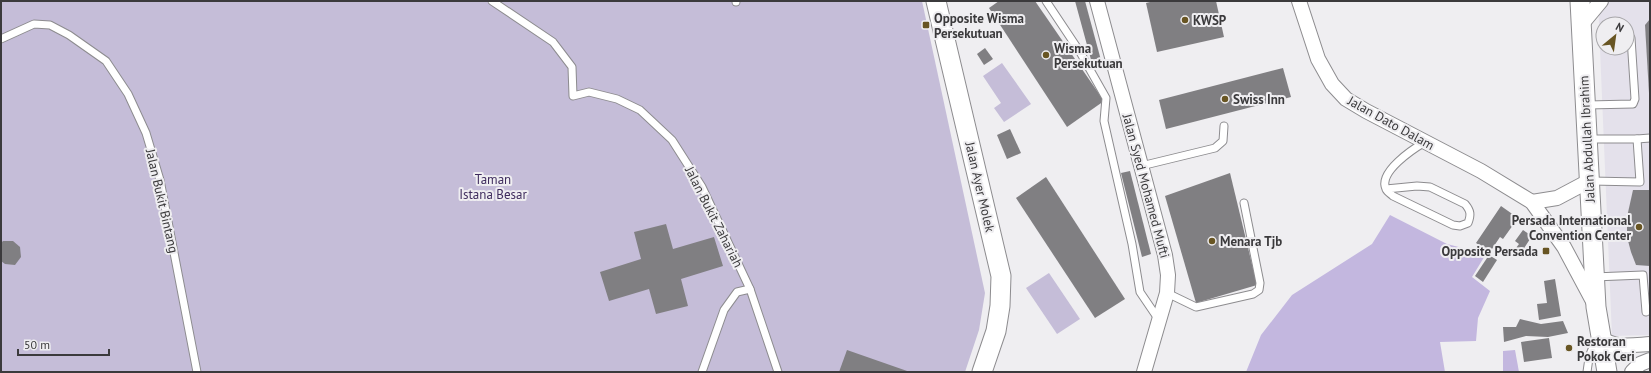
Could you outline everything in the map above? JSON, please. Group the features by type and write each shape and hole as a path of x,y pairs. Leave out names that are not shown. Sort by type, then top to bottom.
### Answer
{"street":[{"name":"Jalan Ayer Molek","path":"936,1 1001,276 1000,306 996,330 982,372"},
{"name":"Jalan Syed Mohamed Mufti","path":"1097,1 1165,255 1168,276 1167,293 1144,372"},
{"name":"Jalan Dato Dalam","path":"1299,1 1318,59 1332,84 1346,99 1424,142 1481,171 1532,202 1564,247 1596,307"},
{"name":"Jalan Abdullah Ibrahim","path":"1580,1 1596,307 1607,372"},
{"path":"1581,25 1601,1"},
{"path":"1532,202 1557,198 1589,181"},
{"path":"1600,337 1608,343 1615,345 1650,344"},
{"path":"1632,372 1640,364 1650,360"}],"lane":[{"name":"Jalan Bukit Zahariah","path":"492,1 553,42 572,67 573,96 589,92 618,99 640,110 672,140 702,187 750,289 778,372"},
{"path":"1046,1 1080,52 1106,98 1104,121 1132,244 1140,292 1159,320"},
{"name":"Jalan Bukit Bintang","path":"1,39 34,24 50,24 69,35 106,62 128,94 146,133 160,180 197,372"},
{"path":"1585,105 1633,104 1635,99 1632,56"},
{"path":"1141,166 1215,148 1223,141 1224,126"},
{"path":"1589,181 1640,182 1638,138"},
{"path":"1587,139 1650,138"},
{"path":"1386,189 1417,186 1430,187 1466,204 1470,209 1471,217 1468,223 1460,226 1453,226 1393,196 1386,189 1385,181 1391,170 1400,159 1424,142"},
{"path":"1167,293 1196,306 1253,294 1259,290 1260,283 1244,203"},
{"path":"1594,277 1643,274 1646,312"},
{"path":"702,372 724,310 738,292 750,289"},
{"path":"1587,372 1592,348 1600,337"}],"shaded area":[{"path":"1598,1 1650,1 1650,335 1612,336 1600,56 1635,56 1635,16 1599,16"},
{"path":"1390,215 1447,244 1486,254 1472,277 1490,291 1478,318 1476,341 1440,342 1445,372 1246,372 1261,335 1292,295 1372,244"},
{"path":"1515,350 1519,372 1503,372 1503,351"}],"green space":[{"name":"Taman Istana Besar","path":"1,1 922,1 985,293 979,330 965,372 1,372"},
{"path":"1002,63 1031,104 1004,122 994,108 1001,103 983,76"},
{"path":"1049,273 1080,319 1057,334 1026,288"}],"building":[{"name":"Wisma Persekutuan","path":"999,1 1035,1 1104,101 1067,127 989,8"},
{"path":"1075,1 1085,1 1102,64 1093,67"},
{"name":"KWSP","path":"1154,1 1216,1 1224,37 1157,52 1146,3"},
{"path":"1650,19 1650,93 1649,93 1645,25"},
{"path":"985,48 993,59 984,65 977,54"},
{"name":"Swiss Inn","path":"1283,68 1291,97 1166,129 1159,100"},
{"path":"1010,129 1021,153 1007,159 997,135"},
{"path":"1130,171 1151,254 1142,257 1121,173"},
{"name":"Menara Tjb","path":"1230,173 1257,285 1196,303 1165,196"},
{"path":"1046,177 1125,299 1095,318 1016,198"},
{"name":"Persada International Convention Center","path":"1633,190 1650,190 1650,266 1636,265 1627,237 1627,217"},
{"path":"1501,206 1518,218 1503,239 1500,237 1490,252 1476,243"},
{"path":"666,224 673,249 714,237 723,266 681,279 688,306 656,314 649,289 609,301 600,272 641,259 634,232"},
{"path":"1523,230 1532,236 1519,256 1513,252 1519,244 1515,241"},
{"path":"3,241 13,241 20,247 21,257 15,265 5,264 1,261 1,243"},
{"path":"1489,255 1497,260 1483,282 1475,276"},
{"path":"1555,279 1561,316 1539,320 1537,304 1547,303 1544,281"},
{"path":"1520,319 1541,324 1563,321 1568,333 1548,337 1526,336 1504,342 1503,327 1516,327"},
{"path":"1549,338 1552,358 1524,362 1521,342"},
{"path":"847,350 910,372 839,372"}],"place":[{"name":"KWSP","path":"1185,20"},
{"name":"Opposite Wisma Persekutuan","path":"926,25"},
{"name":"Wisma Persekutuan","path":"1046,55"},
{"name":"Swiss Inn","path":"1225,99"},
{"name":"Persada International Convention Center","path":"1639,227"},
{"name":"Menara Tjb","path":"1212,241"},
{"name":"Opposite Persada","path":"1546,251"},
{"name":"Restoran Pokok Ceri","path":"1569,348"}]}
